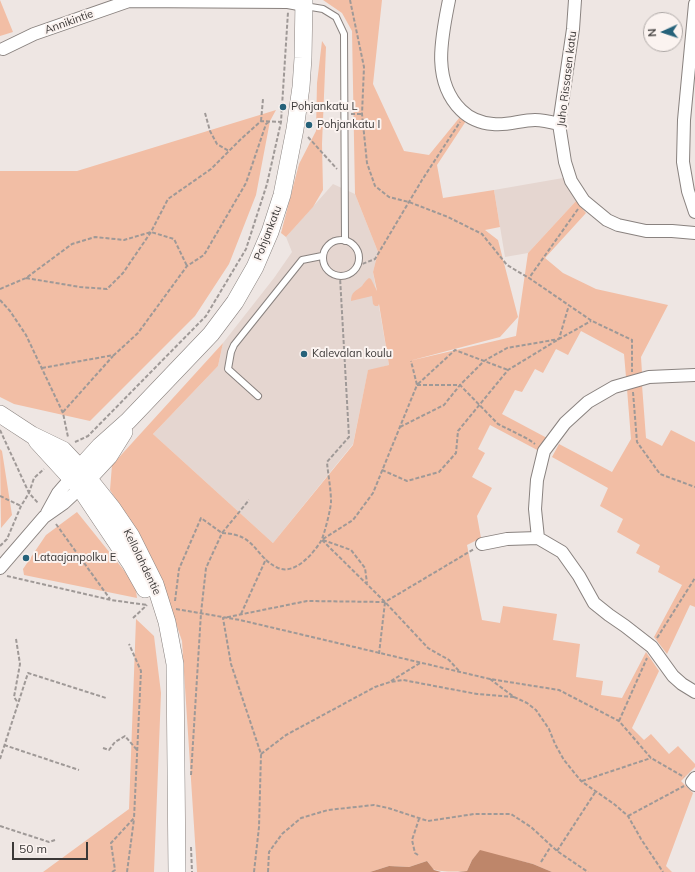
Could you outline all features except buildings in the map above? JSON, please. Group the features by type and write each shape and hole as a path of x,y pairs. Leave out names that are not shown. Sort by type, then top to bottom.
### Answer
{"main road":[{"name":"Pohjankatu","path":"80,478 100,446 128,421 211,334 235,302 255,267 270,232 282,195 300,94 304,45 304,3"},
{"name":"Kellolahdentie","path":"0,414 62,452 80,478 146,589 162,636 167,680 167,872"},
{"name":"Pohjankatu","path":"80,478 109,456 123,435 128,421"},
{"path":"109,456 106,466 106,482 112,508"},
{"name":"Kellolahdentie","path":"80,478 112,508 131,536 155,584 168,622 176,664 177,872"}],"street":[{"path":"450,0 442,39 441,60 442,75 446,91 454,103 471,119 486,124 502,125 534,120 542,120 559,124"},
{"name":"Juho Rissasen katu","path":"575,0 573,30 559,124 565,162 571,181 584,201 607,220 618,225 646,231 695,233"},
{"name":"Annikintie","path":"4,49 34,34 129,2 304,3"},
{"path":"695,4 684,120 683,162 688,191 695,212"},
{"path":"538,538 535,509 536,480 544,451 565,423 588,402 614,387 649,377 695,375"},
{"path":"2,572 44,517 58,493 80,478"},
{"path":"482,544 507,539 538,538 562,552 579,576 594,603 652,647 673,676 695,692"}],"lane":[{"path":"304,3 323,9 336,17 344,34 345,241"},
{"path":"339,240 345,241 350,243 357,251 359,261 357,266 350,274 340,277 334,276 325,268 322,256 324,250 333,242 339,240"},
{"path":"258,396 228,369 231,352 234,346 302,260 322,256"}],"path":[{"path":"350,0 364,67 362,114 367,162 375,186 389,197 409,202 448,217 482,234 507,265 529,278 592,321 632,340 632,382 637,442 660,474 695,487"},
{"path":"0,546 7,538 21,506 29,494 34,478 62,452 88,436 206,316 246,249 267,184 281,122 288,14"},
{"path":"26,278 80,287 107,289 123,273 151,232 168,199 211,169 261,121 264,99"},
{"path":"205,113 210,131 217,144 229,151"},
{"path":"357,266 376,259 409,202 465,114"},
{"path":"261,121 281,122"},
{"path":"63,413 114,355 138,333 187,266 204,255 246,183 266,124 270,121"},
{"path":"307,136 345,177"},
{"path":"529,278 584,201"},
{"path":"0,289 26,278 72,244 95,238 124,240 151,232 174,239 187,266"},
{"path":"322,540 331,503 327,462 349,438 340,277"},
{"path":"0,300 10,310 26,335 63,413 62,452"},
{"path":"559,338 569,305"},
{"path":"382,470 406,481 439,472 456,453 458,431 508,370 559,338 592,321"},
{"path":"400,427 444,405 460,385 484,361 507,348 559,338"},
{"path":"508,370 455,350 417,385 373,493 353,520 322,540 302,564 290,569 278,568 266,559 247,539 230,533 222,533 200,518 179,569 174,609 240,620 490,679 559,690 619,721 651,758 694,782"},
{"path":"42,368 114,355"},
{"path":"411,360 417,385"},
{"path":"417,385 460,385 498,424 528,439 544,451"},
{"path":"0,429 6,433"},
{"path":"0,429 29,494 38,503"},
{"path":"0,496 21,506"},
{"path":"190,777 201,613 206,568 222,533 249,500"},
{"path":"56,524 111,600"},
{"path":"322,540 385,602 428,648 449,660 460,672"},
{"path":"322,540 351,550 365,568 367,584"},
{"path":"223,618 307,601 385,602 482,544"},
{"path":"241,614 266,559"},
{"path":"2,572 111,600 147,605 133,618"},
{"path":"619,721 652,647 695,578"},
{"path":"379,654 385,602"},
{"path":"223,618 231,664 261,754 259,827 254,872"},
{"path":"16,639 20,664 14,697 18,703"},
{"path":"127,872 134,818 141,671 129,644"},
{"path":"390,682 420,663"},
{"path":"0,759 28,673 106,698"},
{"path":"490,679 514,697 527,703 536,710 549,728 555,744 564,760 581,781 628,816 663,872"},
{"path":"261,754 286,735 375,687 390,682 403,680 477,694 514,697"},
{"path":"103,748 109,750 115,742 125,736 137,750"},
{"path":"4,745 79,770"},
{"path":"581,781 651,758"},
{"path":"628,816 694,782"},
{"path":"557,851 596,791"},
{"path":"268,872 269,852 282,834 301,818 328,810 374,805 428,821 474,814 511,814 531,827 557,851 588,872"},
{"path":"112,872 115,870 111,843 134,818"},
{"path":"418,855 412,840 420,818"},
{"path":"0,826 50,842 55,840"},
{"path":"191,840 192,872"},
{"path":"541,862 551,846"}],"shaded area":[{"path":"0,0 13,32 0,36"},
{"path":"323,0 382,0 373,84 404,151 429,155 460,117 466,121 437,165 443,198 494,190 500,227 485,230 498,240 518,317 500,337 409,361 516,336 528,253 576,201 586,213 545,258 563,273 596,289 668,305 641,357 642,373 626,377 624,354 581,331 568,355 556,349 543,373 535,369 522,392 515,390 502,414 547,438 541,452 490,425 478,449 485,453 472,477 492,488 477,516 481,538 467,545 482,620 500,623 503,606 557,614 553,640 580,644 576,677 603,681 601,695 622,698 646,652 659,671 632,728 644,740 651,734 669,754 678,746 695,764 695,767 681,781 693,793 666,866 672,872 552,872 533,864 480,851 472,860 467,871 449,872 436,870 433,869 427,861 409,867 389,866 370,872 197,872 182,641 165,591 139,536 110,490 112,465 223,343 218,366 153,434 273,543 353,445 368,370 389,365 379,304 378,306 375,306 373,304 372,296 351,301 353,294 369,278 377,291 373,272 378,252 355,194 352,31 342,13"},
{"path":"322,41 326,47 322,144 323,190 313,207 286,237 281,233 299,164 316,131 317,83"},
{"path":"276,110 270,121 256,195 229,264 195,316 90,421 14,404 0,397 0,171 77,171"},
{"path":"563,178 576,201 528,253 505,257 494,190"},
{"name":"Kalevalan koulu","path":"333,184 355,194 378,252 373,272 389,365 368,371 353,444 273,543 153,434 218,366 223,343 274,278 292,252 286,237"},
{"path":"642,385 646,438 662,446 671,430 695,442 695,607 690,605 667,654 654,637 682,585 658,572 660,566 636,553 640,545 617,532 623,519 600,506 608,488 552,457 559,444 612,472 631,439 627,389"},
{"path":"0,449 2,451 12,515 1,528"},
{"path":"77,512 135,584 137,598 24,575 23,569 46,535"},
{"path":"136,619 154,636 161,693 154,872 43,872 129,809"},
{"path":"480,850 533,864 552,872 458,872 467,871 472,860"},
{"path":"427,861 434,870 441,872 370,872 389,866 409,867"}],"place":[{"name":"Pohjankatu L","path":"283,107"},
{"name":"Pohjankatu I","path":"309,125"},
{"name":"Kalevalan koulu","path":"304,354"},
{"name":"Lataajanpolku E","path":"26,558"}]}
